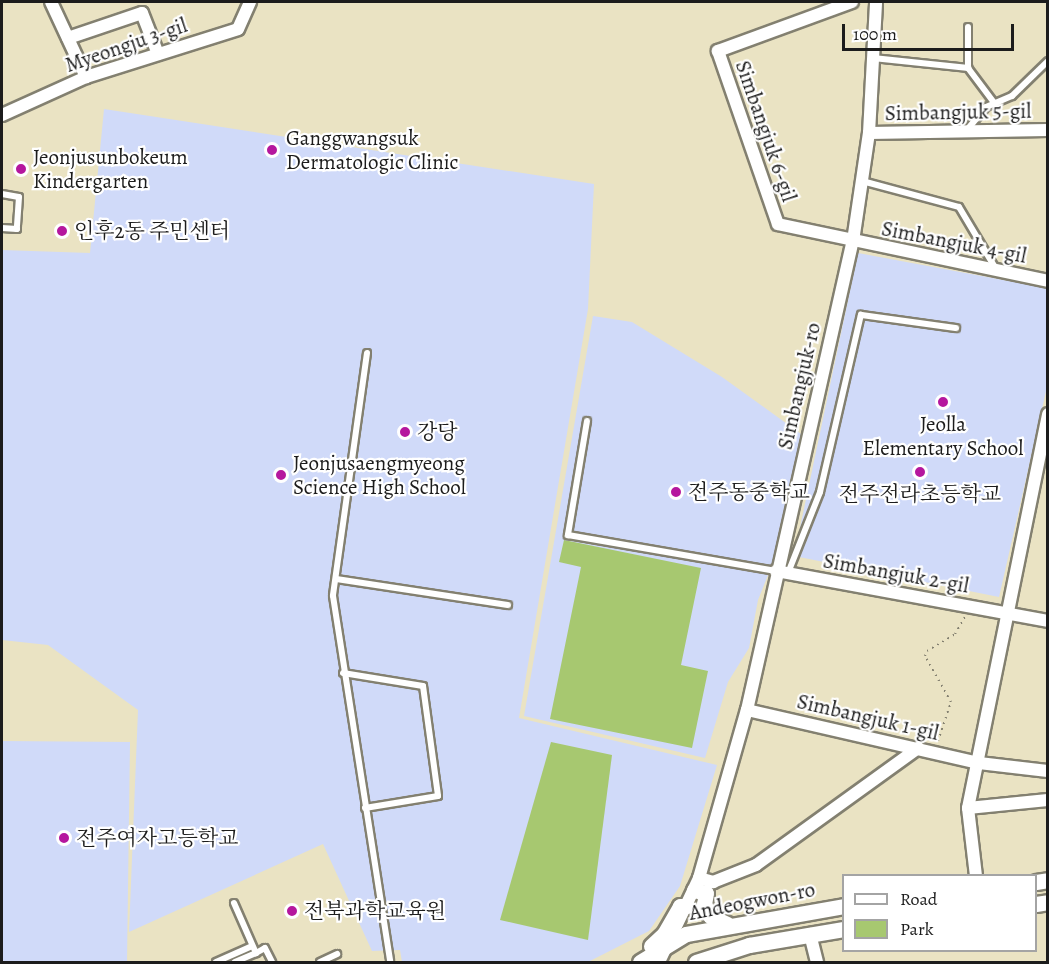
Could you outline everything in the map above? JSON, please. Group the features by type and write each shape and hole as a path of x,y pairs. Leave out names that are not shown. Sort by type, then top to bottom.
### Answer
{"street":[{"path":"51,2 86,77"},
{"name":"Myeongju 3-gil","path":"2,115 86,77 238,29 250,2"},
{"name":"Simbangjuk 6-gil","path":"778,224 718,51 852,2"},
{"name":"Simbangjuk-ro","path":"659,963 673,940 697,884 747,710 782,572 853,241 869,133 876,2"},
{"path":"68,38 142,13 158,54"},
{"name":"Simbangjuk 5-gil","path":"869,133 1047,130"},
{"name":"Simbangjuk 4-gil","path":"778,224 1047,281"},
{"path":"976,874 968,808 979,764 1047,414"},
{"name":"Simbangjuk 2-gil","path":"782,572 1047,621"},
{"name":"Simbangjuk 1-gil","path":"747,710 979,764 1047,771"},
{"path":"697,884 713,882 756,865 918,748"},
{"path":"968,808 1047,800"},
{"path":"697,884 706,893 704,904 710,916 727,924"},
{"path":"641,962 640,956 664,934 680,906 687,906"},
{"name":"Andeogwon-ro","path":"641,962 673,940 727,924 842,906"},
{"name":"Andeogwon-ro","path":"696,963 749,945 842,929"},
{"path":"810,934 817,963"}],"lane":[{"path":"968,27 968,68 995,104"},
{"path":"873,58 968,68"},
{"path":"966,131 986,107 1012,96 1047,61"},
{"path":"862,181 960,207 997,270"},
{"path":"2,194 19,197 17,229 2,228"},
{"path":"586,421 568,535 782,572 820,492 861,315 956,328"},
{"path":"367,353 333,596 343,673 390,963"},
{"path":"336,579 508,605"},
{"path":"343,673 423,686 438,796 365,808"},
{"path":"234,903 254,949"},
{"path":"216,963 254,949 265,948 272,963"},
{"path":"235,963 254,949"},
{"path":"320,963 337,954"}],"path":[{"path":"936,753 951,702 925,656 927,651 956,634 968,606"}],"shaded area":[{"name":"Jeonjusaengmyeong Science High School","path":"104,109 594,184 588,309 519,718 717,765 680,886 649,931 588,962 402,962 400,950 372,951 323,844 129,932 138,710 48,645 2,640 2,250 90,253"},
{"name":"전주전라초등학교","path":"858,253 1047,288 1047,387 999,597 794,556"},
{"name":"전주동중학교","path":"593,316 632,322 722,377 801,434 778,550 758,600 749,648 728,682 705,758 524,716"},
{"name":"전주여자고등학교","path":"2,741 130,742 127,962 2,962"}],"green space":[{"path":"564,540 701,568 681,665 708,671 692,748 550,719 581,567 559,562"},
{"path":"551,742 612,755 588,940 500,920"}],"place":[{"name":"Ganggwangsuk Dermatologic Clinic","path":"272,150"},
{"name":"Jeonjusunbokeum Kindergarten","path":"21,169"},
{"name":"인후2동 주민센터","path":"62,231"},
{"name":"Jeolla Elementary School","path":"943,402"},
{"name":"강당","path":"405,432"},
{"name":"전주전라초등학교","path":"920,472"},
{"name":"Jeonjusaengmyeong Science High School","path":"281,475"},
{"name":"전주동중학교","path":"676,492"},
{"name":"전주여자고등학교","path":"64,838"},
{"name":"전북과학교육원","path":"292,911"}]}
